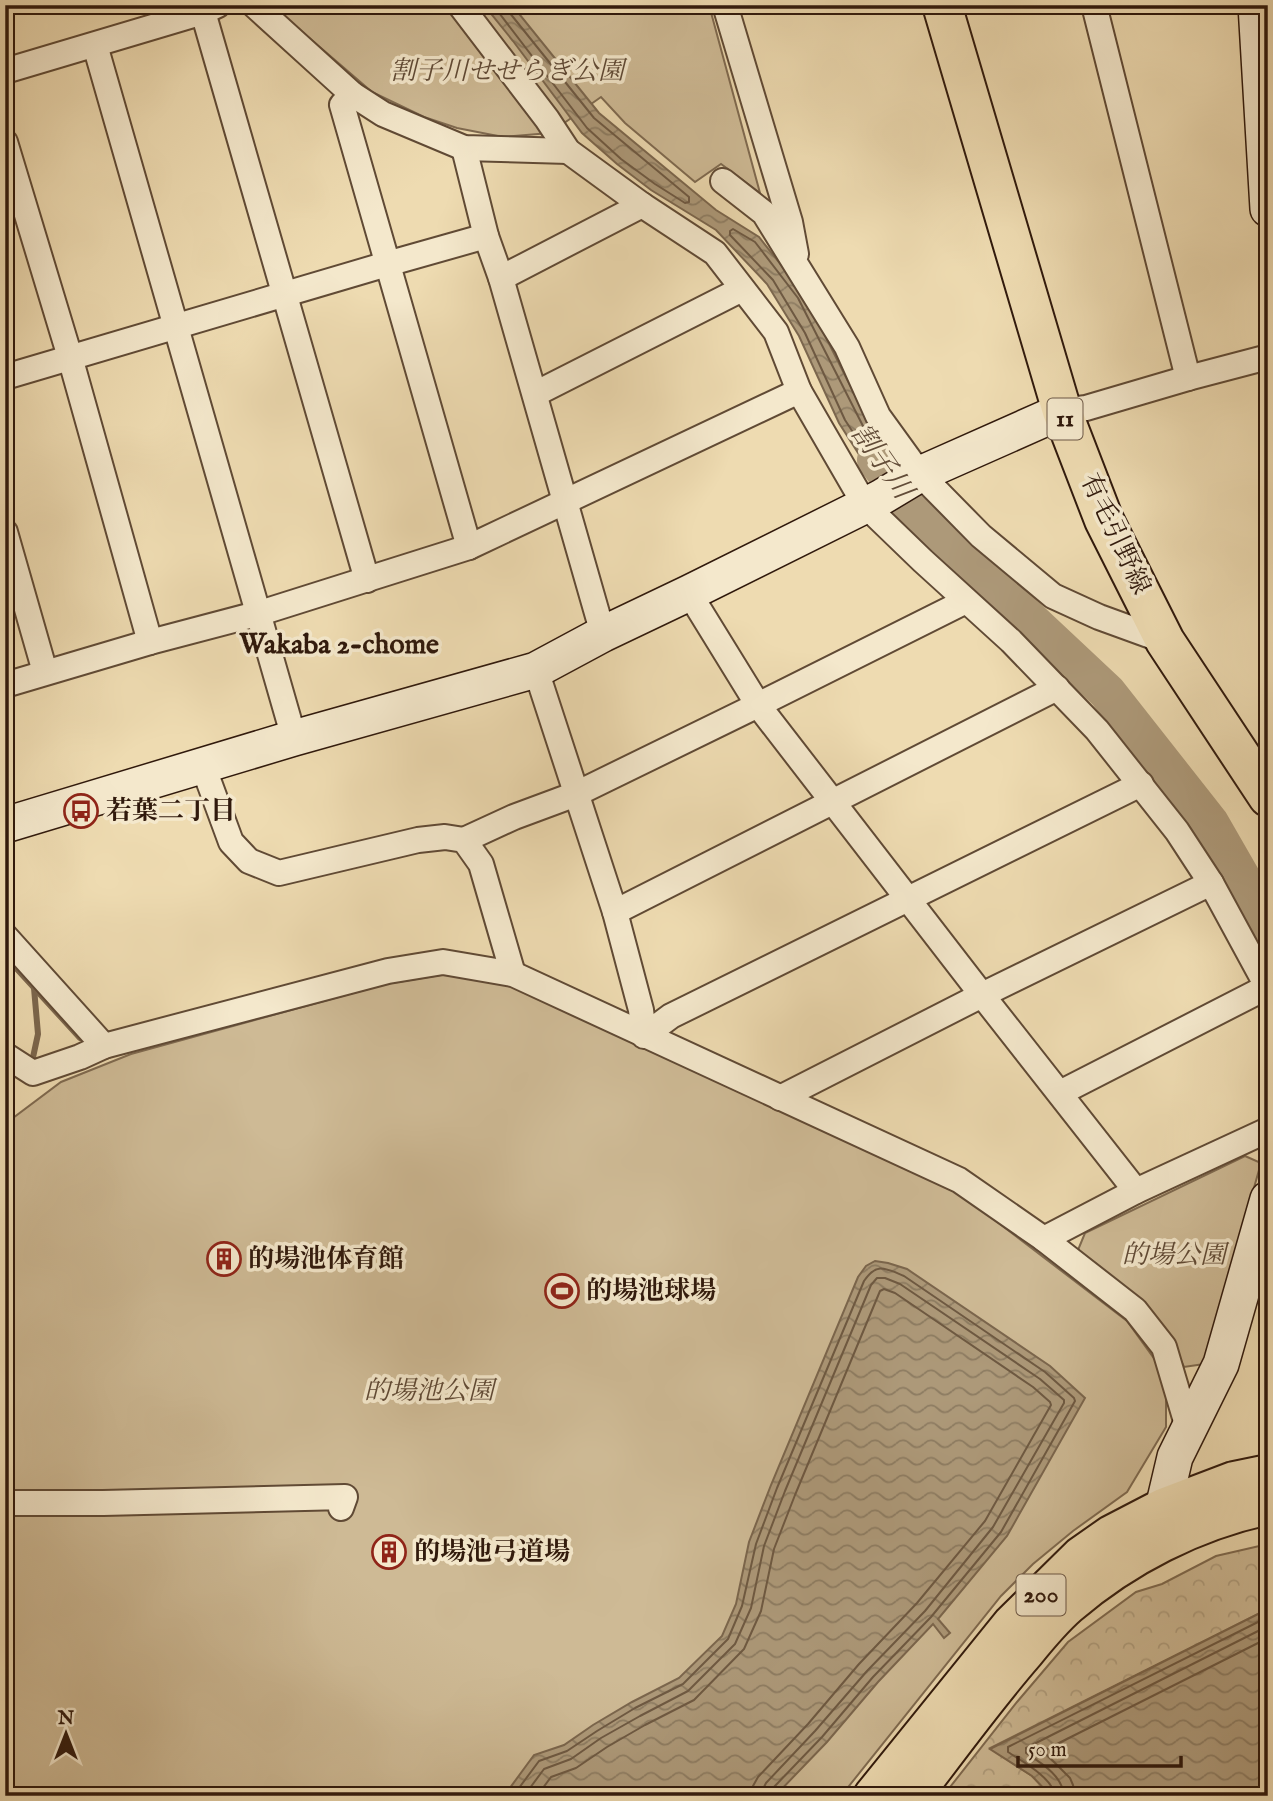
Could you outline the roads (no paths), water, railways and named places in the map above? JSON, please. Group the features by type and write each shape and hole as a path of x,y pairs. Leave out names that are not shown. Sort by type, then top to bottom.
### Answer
{"main road":[{"name":"有毛引野線","path":"942,5 1062,411 1104,520 1165,640 1268,797"},
{"name":"200","path":"912,1796 1008,1671 1067,1606 1100,1580 1150,1548 1170,1521 1234,1481 1268,1475"},
{"name":"200","path":"873,1796 1012,1624 1082,1556 1111,1535 1170,1521 1229,1515 1268,1505"}],"street":[{"path":"254,5 352,94 383,114 464,148 568,151"},
{"path":"460,5 547,119 568,151 642,205 715,253 776,332 799,391 872,501 966,601 1011,641 1097,730 1177,831 1211,883 1267,988 1060,1093"},
{"path":"725,5 790,222 798,266"},
{"path":"1094,5 1188,378"},
{"path":"1256,5 1268,209"},
{"path":"5,71 211,9 284,295 367,580"},
{"path":"95,45 294,738"},
{"path":"352,94 342,105 469,547"},
{"path":"5,142 70,357 150,642"},
{"path":"464,148 486,236 501,278 603,634"},
{"path":"723,181 764,213 847,347 878,416 920,474 981,536 1053,596 1099,617 1165,640"},
{"path":"501,278 642,205"},
{"path":"5,377 486,236"},
{"path":"535,394 743,289"},
{"path":"5,825 294,738 536,670 872,501 920,474 1062,411 1086,408 1268,357"},
{"path":"5,685 260,613 469,547 799,391"},
{"path":"5,532 45,672"},
{"path":"689,593 758,705 1136,1191"},
{"path":"202,766 231,842 249,861 279,873 418,840 445,837 464,840 514,817 576,794 966,601"},
{"path":"536,670 615,912 641,1010 644,1036"},
{"path":"615,912 1057,688"},
{"path":"644,1036 671,1016 1141,784"},
{"path":"464,840 481,864 513,974"},
{"path":"780,1098 1211,883"},
{"path":"5,936 104,1046"},
{"path":"5,1055 33,1073 104,1046 388,971 443,962 513,974 959,1180 1044,1239 1135,1310 1164,1347 1189,1431"},
{"path":"1044,1239 1136,1191 1268,1130"},
{"path":"1170,1521 1175,1457 1221,1364 1268,1199"},
{"path":"5,1503 345,1497 341,1508"}],"water":[{"path":"484,5 512,5 599,113 716,210 759,237 804,294 870,425 901,466 874,478 839,423 799,336 767,284 716,230 651,190 582,133"},
{"path":"875,1261 907,1269 1050,1366 1085,1398 1007,1536 938,1619 950,1633 944,1638 933,1624 775,1796 504,1796 534,1755 564,1745 632,1702 679,1678 722,1636 736,1604 749,1542 771,1485 858,1277 866,1266"},
{"path":"1268,1609 1268,1796 1051,1796 1032,1776 990,1749"}],"waterway":[{"name":"割子川","path":"876,460 920,517 1107,692 1210,823 1268,924"},
{"path":"5,956 80,1038"},
{"path":"32,1062 38,1034 34,988"}],"place":[{"name":"若葉二丁目","path":"81,811"},
{"name":"的場池体育館","path":"224,1259"},
{"name":"的場池球場","path":"562,1291"},
{"name":"的場池弓道場","path":"389,1552"}],"district":[{"name":"Wakaba 2-chome","path":"339,645"}],"park label":[{"name":"割子川せせらぎ公園","path":"507,71"},
{"name":"的場公園","path":"1174,1255"},
{"name":"的場池公園","path":"429,1391"}]}
